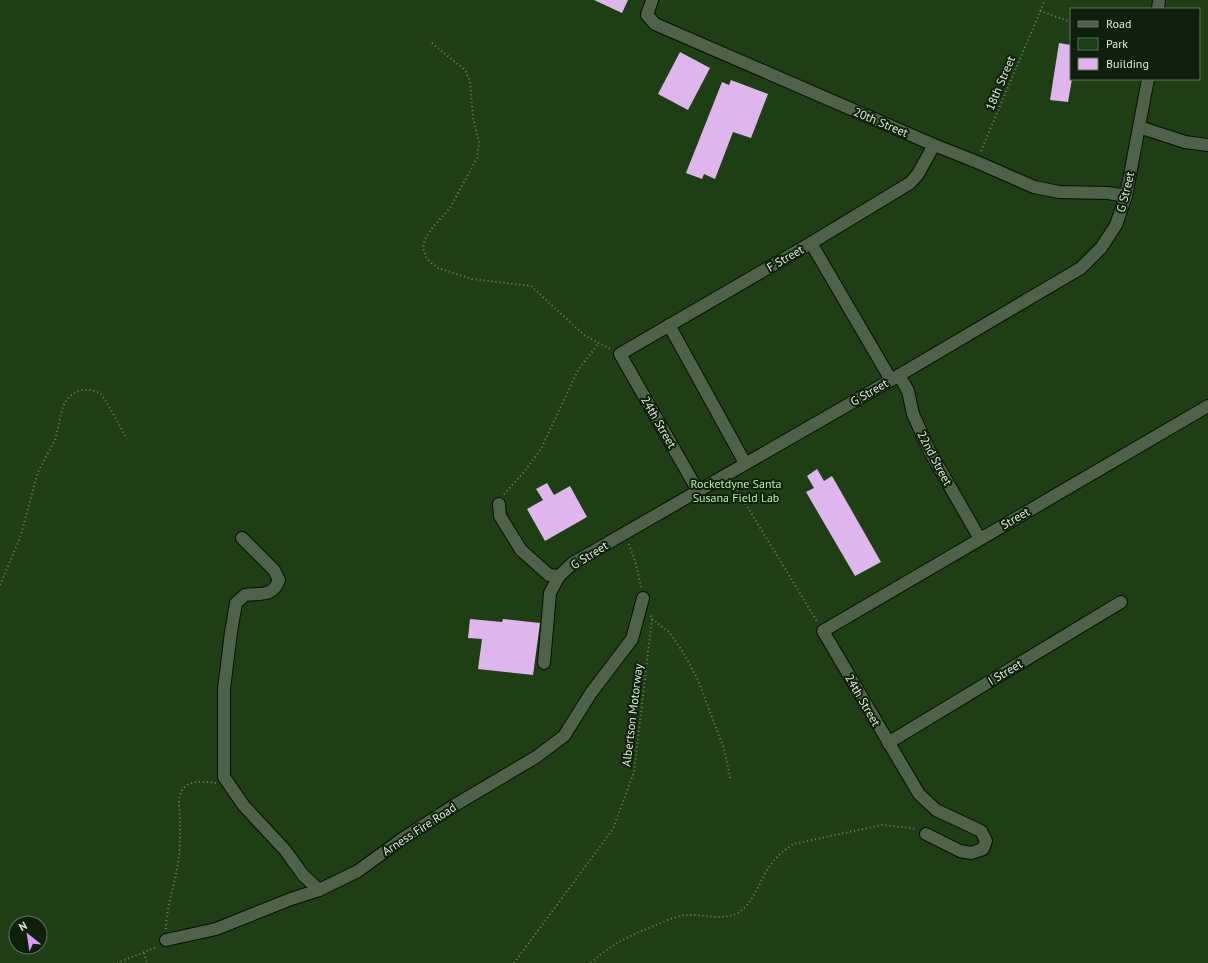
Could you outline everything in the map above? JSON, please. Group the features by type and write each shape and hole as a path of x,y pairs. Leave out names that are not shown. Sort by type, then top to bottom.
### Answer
{"lane":[{"name":"20th Street","path":"652,0 647,15 655,24 1034,187 1059,192 1126,196"},
{"name":"G Street","path":"544,663 550,593 559,576 573,563 1081,268 1101,248 1116,226 1126,196 1148,80"},
{"path":"1139,127 1185,142 1208,145"},
{"name":"F Street","path":"620,354 811,243 910,183 918,174 934,145"},
{"name":"22nd Street","path":"811,243 895,377 908,391 913,414 929,450 980,539"},
{"path":"669,325 745,463"},
{"name":"24th Street","path":"620,354 698,490"},
{"name":"Street","path":"823,631 1208,406"},
{"path":"499,504 500,516 521,550 549,575 559,576"},
{"path":"242,538 274,570 280,580 276,588 268,593 245,595 236,603 224,689 224,776 244,806 285,850 303,875 319,890"},
{"name":"Arness Fire Road","path":"166,940 216,929 291,899 319,890 358,871 402,839 448,809 536,757 564,736 591,693 632,639 643,598"},
{"name":"I Street","path":"888,742 1121,602"},
{"name":"24th Street","path":"823,631 919,794 936,810 981,831 986,841 983,849 972,853 960,851 926,834"}],"path":[{"name":"18th Street","path":"977,162 1045,0"},
{"path":"1040,11 1070,22"},
{"path":"432,43 465,70 470,80 473,118 479,142 477,158 450,208 433,227 425,239 423,248 427,259 438,268 472,279 531,286 584,335 620,354"},
{"path":"499,504 508,490 541,449 578,370 599,343"},
{"path":"0,585 20,538 38,472 55,440 63,406 68,398 74,392 81,390 90,390 100,393 127,438"},
{"path":"727,473 823,631"},
{"name":"Albertson Motorway","path":"514,963 613,829 634,772 652,619 643,598 636,564 625,533"},
{"path":"652,619 669,632 683,652 698,680 724,749 731,781"},
{"path":"118,963 154,949 166,940 166,924 178,862 181,824 179,801 184,787 191,783 201,781 229,785"},
{"path":"591,963 603,951 621,940 672,918 686,915 727,916 737,913 746,906 772,863 793,844 882,825 912,828 926,834"},
{"path":"144,953 147,963"}],"green space":[{"name":"Rocketdyne Santa Susana Field Lab","path":"0,0 1208,0 1208,963 0,963"}],"building":[{"path":"594,0 628,0 622,13"},
{"path":"1059,43 1070,45 1070,80 1072,80 1068,102 1050,100"},
{"path":"680,52 710,68 688,110 658,94"},
{"path":"731,80 768,94 751,138 733,132 715,179 704,174 702,179 686,173 722,82 729,85"},
{"path":"817,469 824,481 832,476 881,562 855,576 806,492 814,488 807,476"},
{"path":"547,483 554,495 570,486 587,517 545,541 527,509 543,500 536,489"},
{"path":"470,619 502,622 503,619 540,623 533,675 478,669 482,639 468,638"}]}
